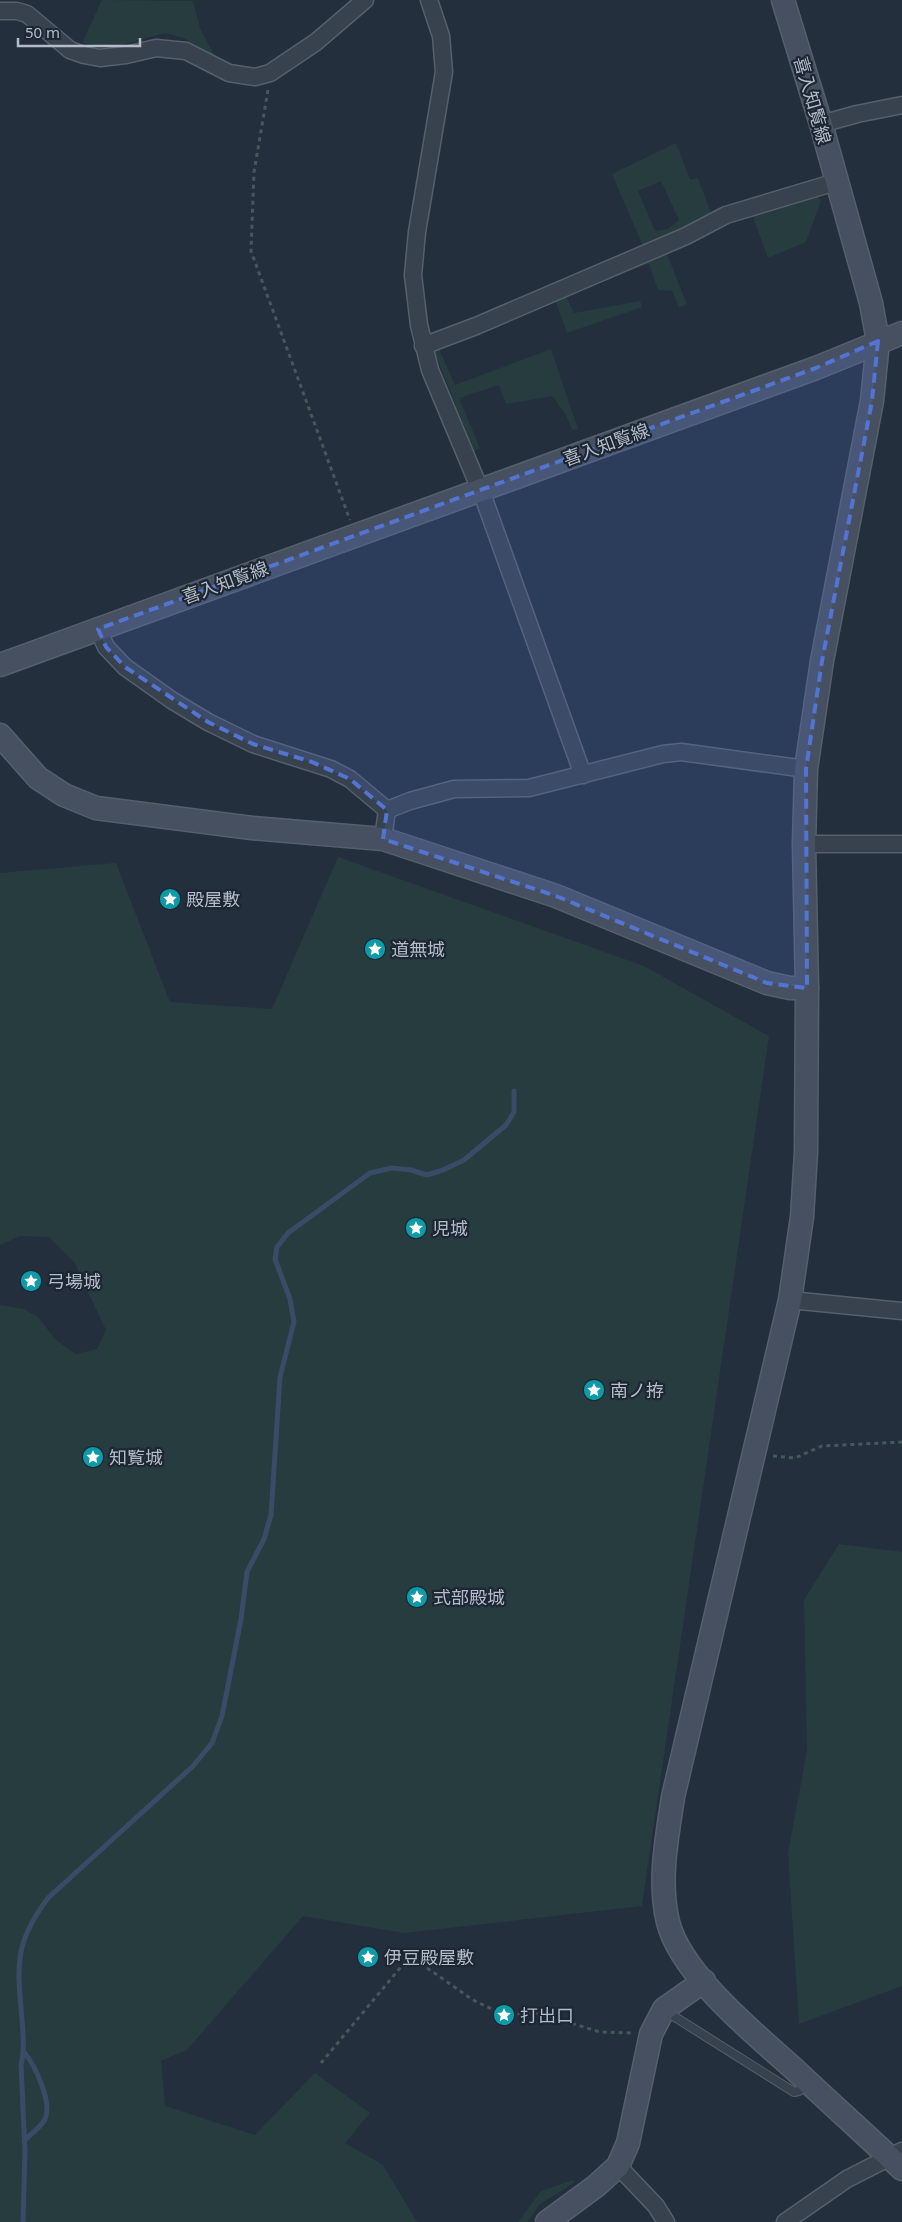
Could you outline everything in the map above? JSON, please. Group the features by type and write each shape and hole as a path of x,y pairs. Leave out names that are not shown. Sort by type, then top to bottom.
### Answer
{"street":[{"path":"0,11 17,11 27,14 70,50 84,55 100,58 126,55 156,48 186,51 229,73 255,77 270,74 316,42 365,0"},
{"path":"429,0 441,36 444,72 417,232 413,275 423,346 430,370 480,490 583,775"},
{"name":"喜入知覧線","path":"0,665 355,534 816,368 878,341 871,303 836,182 822,124 783,0"},
{"path":"822,124 858,114 902,106"},
{"path":"423,346 476,326 686,236 726,215 836,182"},
{"path":"785,2222 847,2179 898,2159 808,2083 740,2021 704,1981 679,1949 668,1922 663,1879 673,1797 790,1300 802,1217 806,1152 807,988 804,844 806,769 822,661 872,401 878,341 902,333"},
{"path":"98,630 106,647 125,667 194,714 253,744 332,769 350,778 387,810"},
{"path":"0,735 38,778 64,795 96,808 252,828 383,839 556,896 767,983 790,988 807,988"},
{"path":"387,810 410,801 454,789 529,788 663,754 682,752 806,769"},
{"path":"383,839 387,810"},
{"path":"804,844 902,844"},
{"path":"790,1300 902,1311"},
{"path":"547,2222 596,2186 618,2166 628,2143 650,2034 664,2010 704,1981"},
{"path":"618,2166 656,2206 666,2222"}],"lane":[{"path":"664,2010 794,2092 799,2091 808,2083"}],"path":[{"path":"270,74 254,172 251,251 355,534"},
{"path":"755,1455 795,1458 822,1446 902,1442"},
{"path":"320,2063 410,1956 473,2000 504,2015 538,2013 600,2032 650,2034"}],"highlighted area":[{"path":"878,341 872,401 822,661 806,769 807,988 767,983 556,896 383,839 387,810 350,779 312,762 253,744 208,722 125,667 106,647 98,629 816,368"}],"green space":[{"path":"102,0 193,1 200,28 214,55 184,38 165,33 111,48 82,43"},
{"path":"676,143 690,180 698,178 712,216 662,241 687,305 679,307 672,291 658,290 649,264 609,276 643,246 612,174","holes":["661,181 679,220 668,229 655,231 638,191"]},
{"path":"817,195 821,201 806,242 768,258 752,215"},
{"path":"566,296 574,313 640,301 642,307 567,333 555,300"},
{"path":"439,349 455,385 551,349 578,429 572,430 566,415 552,396 506,404 499,385 459,398 480,448 474,451 434,351"},
{"path":"338,857 644,966 769,1036 642,1906 404,1933 303,1916 187,2050 161,2061 165,2106 255,2135 315,2073 370,2113 345,2143 383,2165 417,2222 0,2222 0,1305 24,1309 38,1317 56,1340 76,1354 97,1349 106,1330 74,1262 49,1237 20,1236 0,1245 0,873 116,863 170,1002 272,1009"},
{"path":"839,1544 902,1552 902,1986 799,2024 788,1853 807,1750 804,1600"},
{"path":"573,2180 575,2182 539,2205 528,2222 518,2222 541,2191"}],"waterway":[{"path":"23,2222 25,2151 21,2065 23,2042 19,1984 20,1955 29,1928 48,1898 193,1766 212,1743 222,1716 241,1619 247,1572 264,1539 271,1515 280,1377 294,1322 290,1299 275,1259 277,1247 288,1233 370,1173 392,1168 411,1170 427,1175 464,1160 506,1125 514,1112 514,1091"},
{"path":"24,2052 38,2075 47,2105 44,2121 24,2141"}],"place":[{"name":"殿屋敷","path":"170,899"},
{"name":"道無城","path":"375,949"},
{"name":"児城","path":"416,1228"},
{"name":"弓場城","path":"31,1281"},
{"name":"南ノ拵","path":"594,1390"},
{"name":"知覧城","path":"93,1457"},
{"name":"式部殿城","path":"417,1597"},
{"name":"伊豆殿屋敷","path":"368,1957"},
{"name":"打出口","path":"504,2015"}]}
